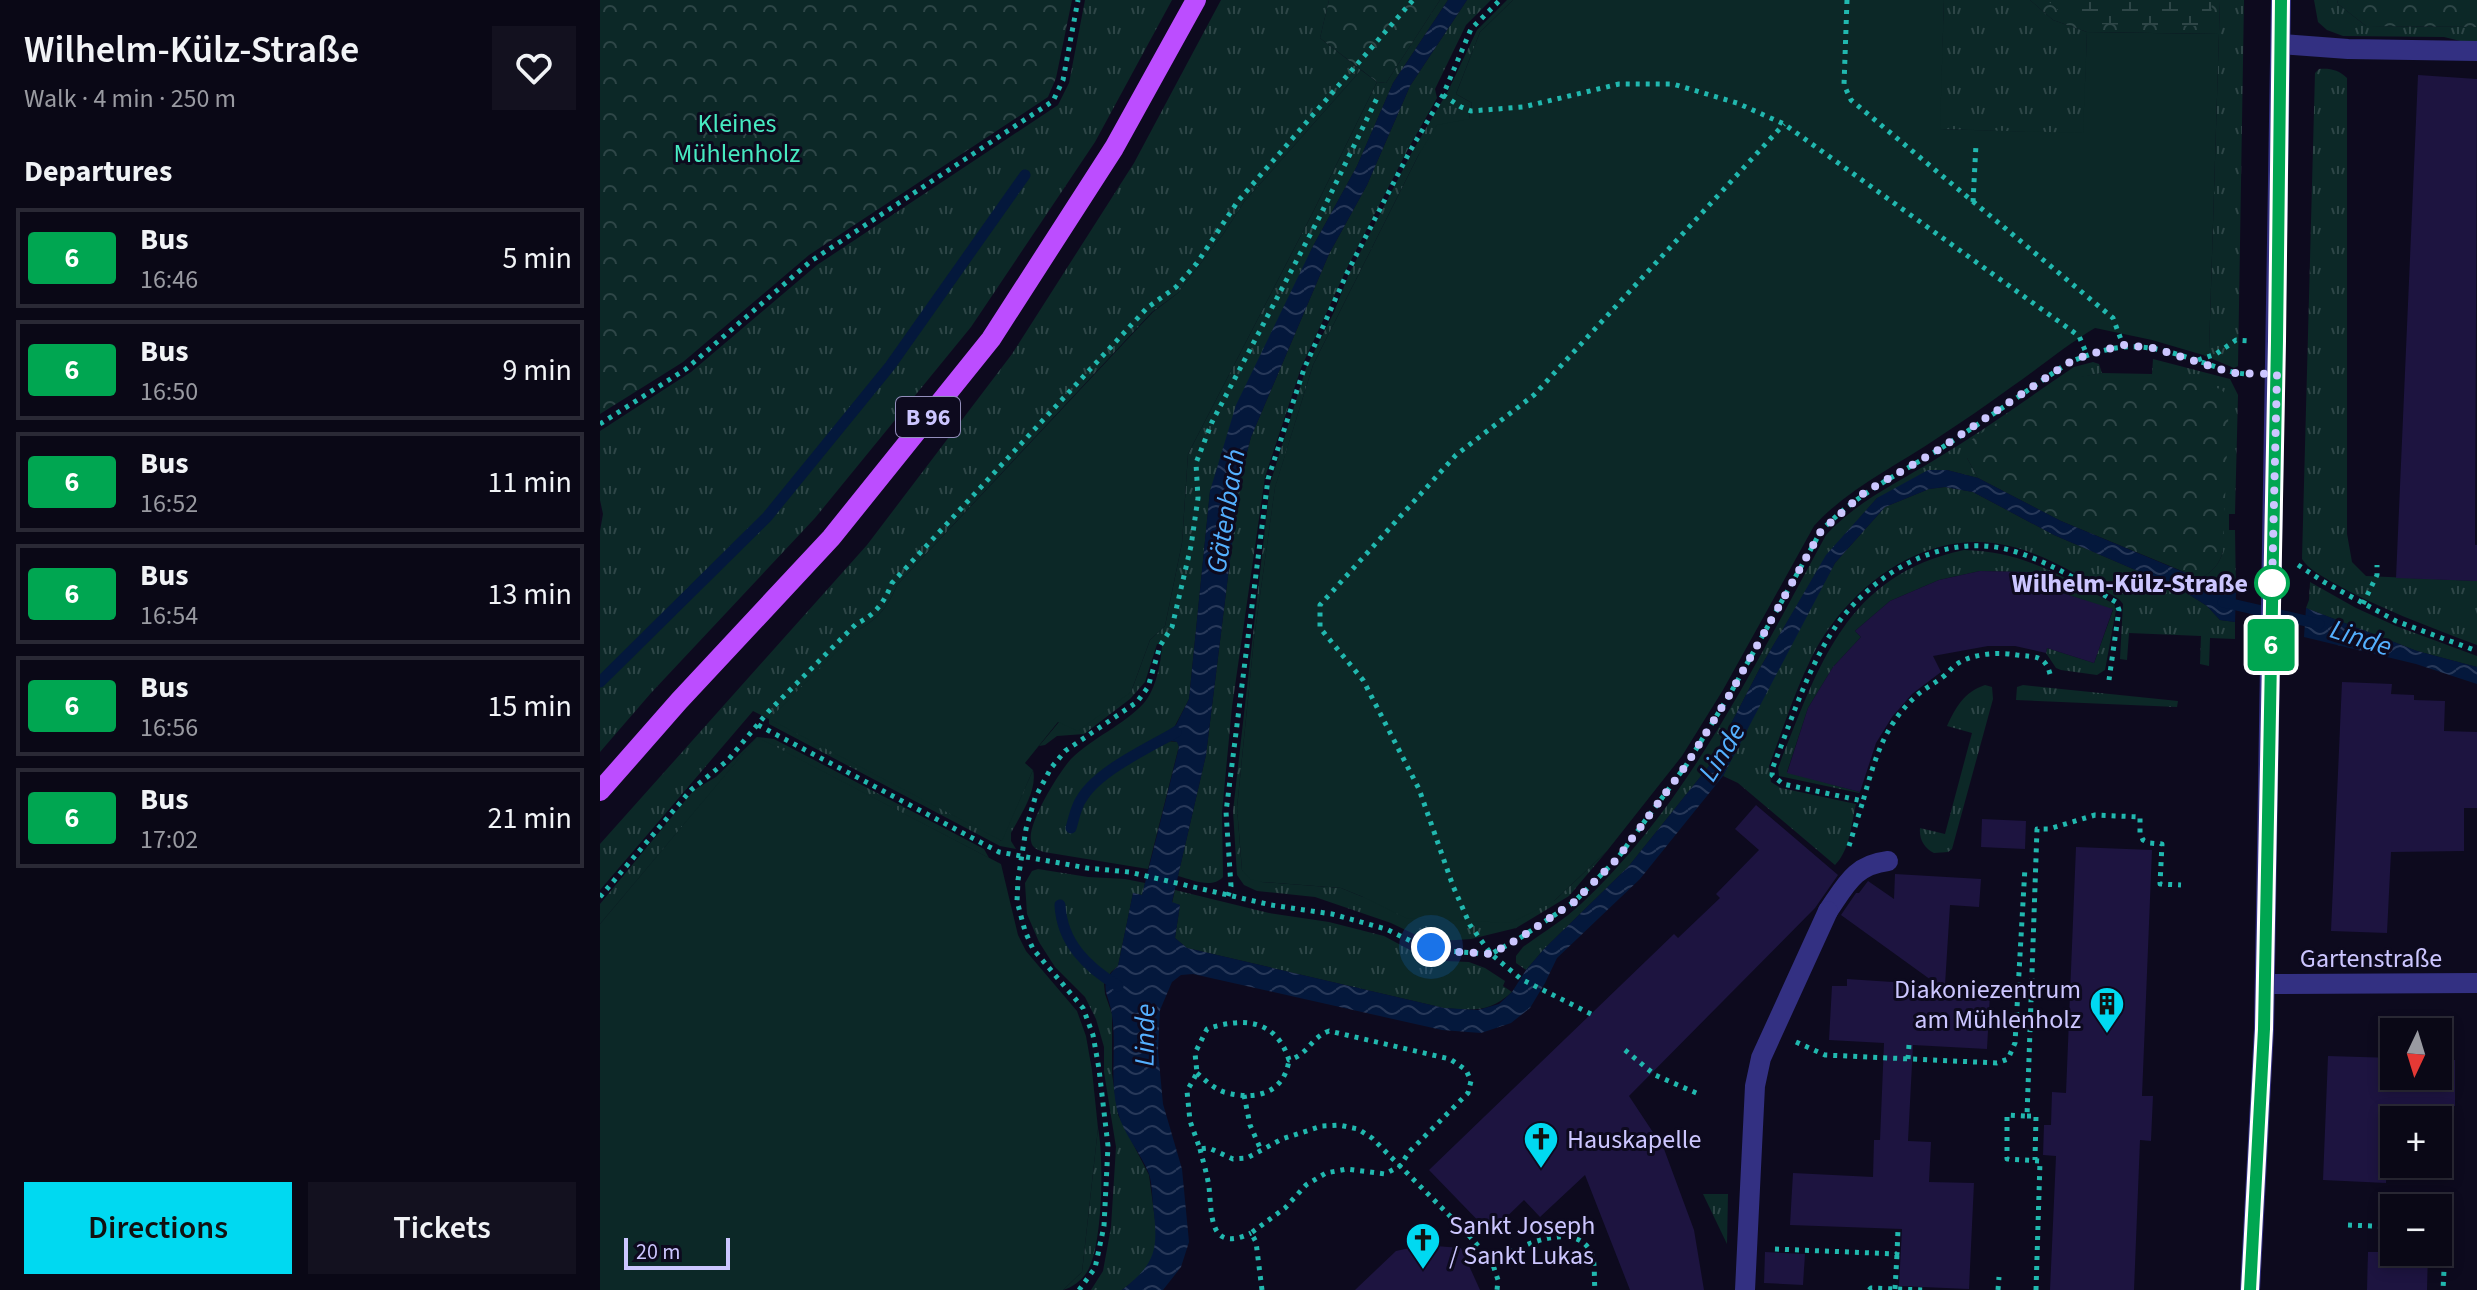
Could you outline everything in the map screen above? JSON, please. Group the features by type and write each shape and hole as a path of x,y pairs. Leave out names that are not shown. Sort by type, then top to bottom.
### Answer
{"main road":[{"name":"B 96","path":"600,791 831,538 991,339 1114,148 1196,0"}],"street":[{"path":"2250,1290 2265,984 2281,0"},
{"path":"2281,44 2348,49 2477,51"},
{"path":"1745,1290 1755,1086 1761,1058 1828,911 1858,870 1888,861"},
{"name":"Gartenstraße","path":"2265,984 2477,983"}],"path":[{"path":"600,424 686,369 811,261 1053,101 1063,80 1078,0"},
{"path":"600,897 691,790 728,760 768,712 856,624 871,617 885,600 892,583 913,560 1147,308 1176,287 1197,263 1238,201 1413,0"},
{"path":"1228,896 1231,886 1226,812 1268,479 1299,382 1348,271 1410,151 1443,95 1471,29 1500,0"},
{"path":"1847,0 1844,85 1851,100 2113,318 2123,345"},
{"path":"1443,95 1471,111 1523,107 1619,84 1673,84 1737,103 1784,124 2079,336 2087,355"},
{"path":"1079,1290 1095,1268 1104,1226 1108,1146 1093,1035 1083,1008 1033,949 1017,901 1026,829 1035,798 1051,768 1065,751 1137,702 1148,687 1160,646 1172,627 1191,546 1198,498 1196,463 1206,436 1321,214 1379,94"},
{"path":"1591,1014 1521,979 1491,954 1470,925 1419,789 1363,680 1320,628 1320,605 1456,455 1534,395 1784,124"},
{"path":"1973,203 1976,144"},
{"path":"2197,361 2216,354 2236,340 2277,341"},
{"path":"758,725 999,852 1144,875 1271,905 1332,914 1386,929 1415,943 1446,951 1491,954 1574,902 1617,859 1687,764 1821,531 1865,492 1935,452 2068,363 2087,355 2123,345 2154,348 2232,373 2277,374"},
{"path":"1863,801 1783,784 1772,775 1773,767 1814,665 1839,622 1872,588 1904,564 1938,550 1963,546 1999,548 2048,564 2116,602 2119,610 2109,680"},
{"path":"2298,565 2396,621 2477,651"},
{"path":"2363,604 2377,575 2377,565"},
{"path":"1858,870 1848,860 1847,854 1879,745 1895,718 1916,695 1966,658 1986,654 2043,659 2050,674"},
{"path":"2027,1116 2037,829 2049,829 2095,815 2140,817 2143,840 2162,844 2160,884 2181,885"},
{"path":"1773,1031 1825,1055 1997,1063 2008,1059 2015,1043 2025,867"},
{"path":"1197,1073 1223,1092 1244,1095 1261,1093 1279,1087 1287,1074 1289,1060 1277,1034 1257,1024 1227,1022 1207,1029 1195,1053 1197,1073 1187,1091 1190,1121 1208,1182 1213,1224 1217,1234 1237,1240 1285,1208 1306,1185 1326,1173 1347,1169 1385,1174 1400,1166 1409,1152 1468,1093 1471,1081 1466,1070 1450,1059 1329,1031 1317,1035 1298,1057 1289,1060"},
{"path":"1908,1059 1909,1045"},
{"path":"1625,1050 1655,1075 1701,1095"},
{"path":"1244,1095 1250,1125 1261,1150"},
{"path":"2035,1160 2036,1116 2007,1115 2007,1159 2040,1161 2036,1290"},
{"path":"1200,1149 1209,1148 1233,1159 1247,1158 1282,1139 1322,1126 1339,1125 1358,1129 1372,1138 1492,1262 1498,1280 1497,1290"},
{"path":"2348,1225 2380,1226"},
{"path":"1895,1289 1898,1229"},
{"path":"1251,1233 1256,1242 1262,1290"},
{"path":"1492,1262 1531,1242 1570,1237 1588,1249 1593,1258 1595,1290"},
{"path":"1747,1247 1897,1254"},
{"path":"2443,1290 2444,1266"},
{"path":"1998,1290 1999,1277"},
{"path":"1869,1290 1924,1290"}],"green space":[{"name":"Kleines Mühlenholz","path":"600,0 1072,0 1056,78 1048,97 809,255 683,362 600,414"},
{"path":"1085,0 1172,0 1095,142 971,327 815,518 600,752 600,531 603,514 600,500 600,431 691,372 817,265 1058,105 1069,83"},
{"path":"1221,0 1329,0 1320,38 1361,70 1244,202 1178,293 1152,312 897,585 878,616 860,629 1001,841 1033,770 1031,794 1011,833 1016,849 1000,846 769,724 769,719 753,711 600,890 600,844 867,545 1012,354 1134,163"},
{"path":"1329,0 1440,0 1386,83 1377,82 1320,38"},
{"path":"1440,0 1448,0 1393,83 1357,166 1312,248 1210,491 1189,699 1167,741 1177,742 1179,746 1148,869 1044,852 1034,847 1031,833 1052,786 1071,759 1144,703 1157,676 1162,645 1157,644 1145,682 1130,699 1084,734 1057,736 1039,746 1059,722 1131,692 1150,640 1165,626 1182,543 1188,454 1377,82 1386,83"},
{"path":"1467,0 1491,0 1466,25 1435,89 1437,98 1347,268 1301,368 1265,477 1232,707 1222,812 1223,877 1208,883 1178,876 1206,755 1240,479 1251,437 1329,254 1367,185 1410,86"},
{"path":"1507,0 1513,0 1480,32 1456,94 1472,103 1469,119 1419,154 1313,365 1275,488 1254,639 1237,808 1242,870 1262,882 1341,888 1363,897 1554,901 1607,851 1569,896 1516,928 1471,939 1442,941 1416,935 1391,923 1315,897 1257,891 1244,885 1237,875 1233,811 1270,484 1306,368 1349,274 1412,152 1448,91 1477,30"},
{"path":"1513,0 1944,0 1940,129 2083,133 2087,32 2219,34 2209,351 2203,355 2095,328 1966,419 1857,489 1814,526 1723,690 1682,756 1607,851 1554,901 1511,923 1406,918 1341,888 1262,882 1250,879 1242,870 1237,808 1254,639 1275,487 1313,365 1419,154 1437,125 1469,119 1472,103 1456,94 1480,32"},
{"path":"1944,0 2030,0 2053,20 2087,32 2084,134 1939,129"},
{"path":"2030,0 2220,0 2219,34 2087,32 2053,20"},
{"path":"2047,0 2212,0 2211,17 2200,26 2089,24 2058,10"},
{"path":"2220,0 2244,0 2238,366 2234,368 2203,355 2209,350"},
{"path":"2314,0 2337,0 2366,26 2477,27 2477,45 2444,37 2343,36 2327,30 2318,22"},
{"path":"2337,0 2477,0 2477,27 2366,26"},
{"path":"2319,69 2334,70 2347,78 2347,534 2352,562 2366,576 2477,581 2477,645 2367,600 2320,575 2302,559 2315,73"},
{"path":"1361,70 1377,82 1188,454 1182,543 1165,626 1150,640 1131,692 1078,731 1058,722 1025,763 1033,770 1002,841 769,719 860,629 878,616 897,585 1153,312 1178,293 1244,202"},
{"path":"2153,359 2230,379 2238,395 2235,514 2229,514 2229,530 2235,530 2236,592 2199,578 2215,568 2223,551 2152,374"},
{"path":"2093,362 2099,364 2102,373 2061,381 1967,458 1978,478 1947,470 1877,498 1826,556 1760,668 1709,766 1628,867 1526,970 1516,963 1516,956 1523,947 1582,903 1620,864 1688,776 1746,681 1826,535 1878,493 1971,437 2074,367"},
{"path":"2102,373 2152,374 2221,389 2229,399 2223,551 2215,568 2208,574 2199,578 2061,521 1978,478 1967,458 1968,442 2061,380"},
{"path":"1945,487 1973,492 2054,535 2182,590 2207,606 2220,620 2235,622 2235,639 2210,638 2209,666 2200,664 2201,636 2129,633 2127,660 2120,659 2123,604 2119,599 2052,561 2009,546 1977,542 1947,545 1917,555 1890,569 1865,588 1824,636 1798,688 1769,766 1771,782 1781,788 1856,804 1847,845 1835,865 1738,783 1723,776 1835,563 1885,507 1929,489"},
{"path":"1964,550 2024,560 2114,604 2116,610 2105,670 2097,675 2061,670 2056,668 2046,653 2047,648 2094,663 2113,610 2059,592 2061,581 2026,572 1980,571 1939,580 1890,601 1855,631 1861,637 1833,667 1808,708 1787,772 1860,792 1779,776 1778,768 1823,662 1841,631 1863,604 1890,581 1923,562"},
{"path":"2310,582 2396,626 2477,656 2477,667 2417,651 2306,608"},
{"path":"1985,685 1992,687 1993,699 1952,849 1934,853 1923,843 1920,828 1945,834 1972,733 1947,726 1962,701"},
{"path":"2023,685 2178,701 2177,707 2016,700 2017,687"},
{"path":"757,737 774,739 984,849 989,858 757,738 600,924 600,904 694,790 716,777"},
{"path":"757,737 1001,864 1018,935 1026,951 1077,1011 1086,1036 1092,1070 1098,1128 1082,1272 1063,1290 600,1290 600,924"},
{"path":"1038,869 1145,883 1142,895 1133,893 1118,966 1104,984 1112,1014 1112,1074 1118,1115 1149,1175 1157,1235 1153,1256 1142,1274 1122,1290 1091,1290 1103,1271 1111,1227 1116,1147 1104,1072 1104,1047 1096,1019 1085,997 1055,967 1039,942 1027,914 1025,883 1032,871"},
{"path":"1175,890 1384,936 1410,950 1445,961 1469,962 1485,968 1505,981 1503,986 1512,992 1488,1007 1444,1008 1187,948 1175,938 1180,905 1172,903"},
{"path":"1098,1128 1101,1180 1096,1243 1087,1272 1063,1290 1082,1272"},
{"path":"1703,1194 1728,1194 1727,1244"}],"water":[{"name":"Gätenbach","path":"1448,0 1467,0 1410,86 1367,185 1329,254 1251,437 1240,479 1206,755 1172,902 1180,905 1175,938 1187,948 1444,1008 1478,1010 1499,1004 1512,992 1544,949 1628,867 1709,766 1760,668 1826,555 1877,498 1928,470 1947,470 1978,478 2061,521 2236,592 2235,622 2220,620 2207,606 2182,590 2054,535 1973,492 1945,487 1929,489 1885,507 1835,563 1723,776 1640,879 1557,958 1530,1008 1511,1023 1481,1033 1442,1030 1193,974 1181,975 1172,982 1160,1010 1158,1051 1163,1104 1182,1169 1189,1242 1181,1267 1163,1290 1122,1290 1149,1262 1155,1232 1149,1174 1124,1129 1115,1100 1113,1027 1106,984 1118,966 1133,893 1142,895 1179,747 1177,742 1163,739 1163,734 1176,725 1189,699 1210,491 1236,405 1312,248 1357,166 1393,83"},
{"path":"2306,608 2417,651 2477,667 2477,684 2416,664 2304,637"}],"building":[{"path":"2418,75 2477,79 2477,581 2396,578"},
{"path":"1980,571 2026,572 2062,581 2059,592 2113,609 2094,663 2047,648 2046,653 2015,646 1988,646 1933,656 1941,672 1912,694 1892,717 1876,743 1860,792 1787,773 1808,708 1833,667 1861,637 1855,631 1890,601 1939,580"},
{"path":"2342,682 2392,684 2391,694 2414,695 2414,700 2445,701 2444,731 2477,732 2477,808 2464,808 2464,851 2391,852 2387,933 2331,931"},
{"path":"1756,805 1838,875 1815,908 1629,1096 1664,1149 1694,1230 1704,1290 1630,1290 1585,1175 1540,1217 1524,1200 1490,1233 1429,1170 1674,934 1678,938 1720,898 1716,894 1759,850 1735,829"},
{"path":"1982,819 2026,821 2025,849 1981,847"},
{"name":"Diakoniezentrum am Mühlenholz","path":"2076,847 2152,850 2142,1096 2153,1096 2151,1141 2140,1140 2134,1290 2050,1290 2056,1156 2043,1155 2044,1125 2051,1125 2052,1092 2066,1093"},
{"path":"1895,874 1981,879 1979,907 1950,905 1945,985 1984,988 1984,993 1990,994 1987,1049 1913,1045 1908,1141 1931,1142 1929,1182 1974,1183 1969,1289 1899,1286 1902,1229 1790,1225 1793,1173 1873,1177 1874,1140 1880,1140 1884,1043 1829,1040 1832,986 1847,986 1847,979 1938,985 1841,915 1868,881 1894,899"},
{"path":"2328,1056 2380,1058 2380,1090 2452,1090 2452,1060 2455,1060 2455,1106 2380,1106 2380,1178 2386,1178 2386,1183 2323,1180"},
{"name":"Sankt Joseph / Sankt Lukas","path":"1423,1245 1461,1248 1480,1290 1355,1290 1396,1251"},
{"path":"1765,1252 1805,1254 1803,1285 1764,1283"},
{"path":"2368,1252 2380,1252 2380,1266 2428,1266 2427,1290 2367,1290"}],"waterway":[{"path":"600,682 767,517 890,366 1025,175"},
{"name":"Linde","path":"2223,602 2319,624"},
{"path":"1071,828 1075,812 1089,788 1124,761 1176,732"},
{"path":"1060,905 1066,931 1078,953 1096,971 1118,986"}],"bus line":[{"name":"6","path":"2250,1290 2264,1029 2281,0"}],"place":[{"name":"Wilhelm-Külz-Straße","path":"2272,583"},
{"name":"Diakoniezentrum am Mühlenholz","path":"2107,1035"},
{"name":"Hauskapelle","path":"1541,1170"},
{"name":"Sankt Joseph / Sankt Lukas","path":"1423,1271"}],"route":[{"path":"1431,947 1491,954 1574,902 1617,859 1687,764 1821,531 1865,492 1935,452 2068,363 2123,345 2154,348 2232,373 2277,374 2272,587 2272,583"}]}
